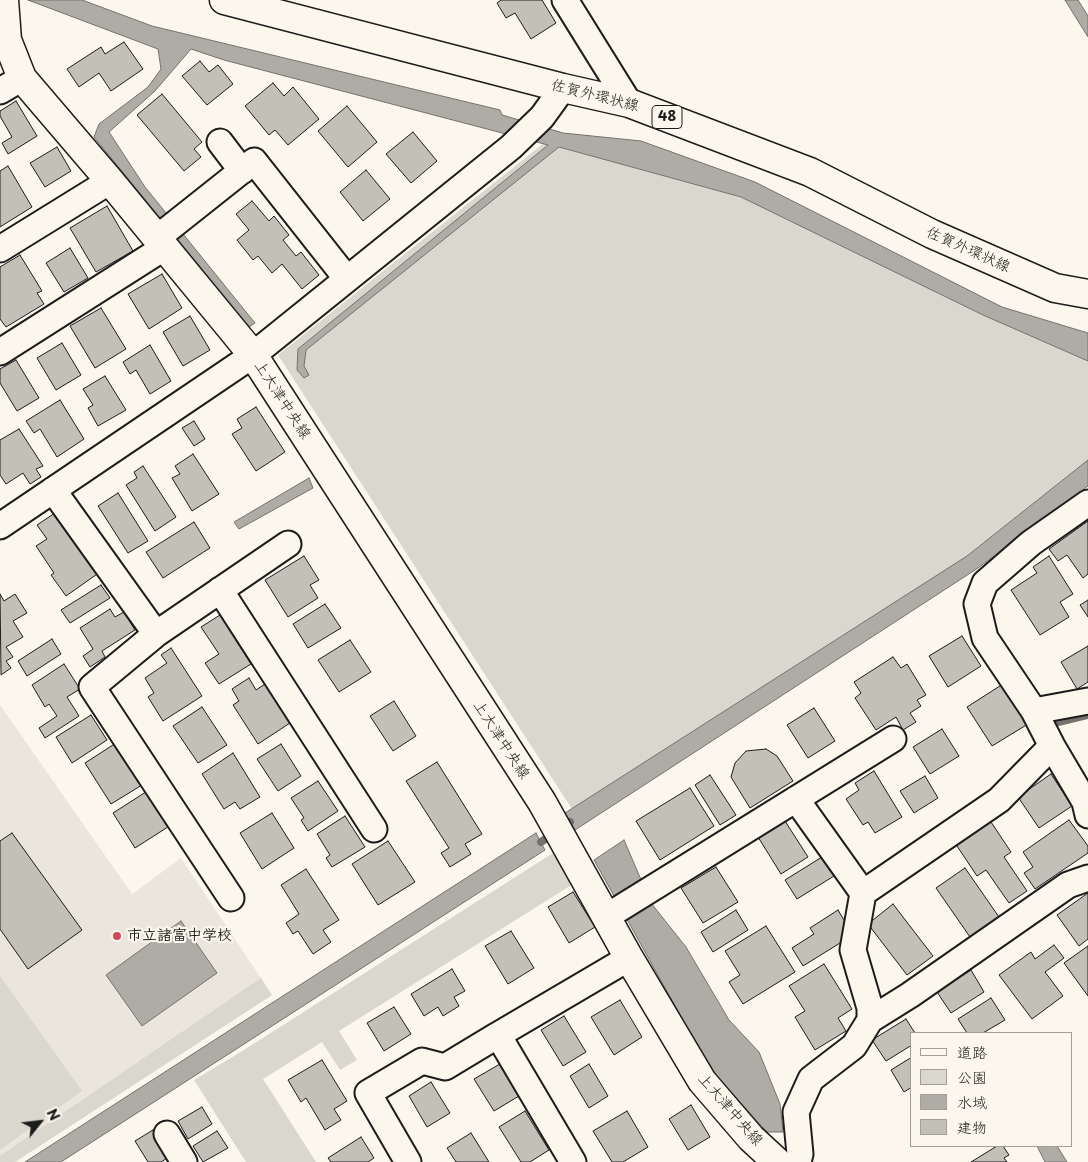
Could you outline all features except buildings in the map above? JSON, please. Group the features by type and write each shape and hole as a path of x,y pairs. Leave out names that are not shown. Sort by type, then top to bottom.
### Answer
{"street":[{"name":"上大津中央線","path":"4,0 11,85 110,181 253,355 549,816 629,958 702,1081 751,1138 777,1162"},
{"name":"佐賀外環状線","path":"224,0 563,88 630,103 810,172 932,234 1055,288 1088,294"},
{"path":"565,0 630,103"},
{"path":"0,526 253,355 511,147 542,117 563,88"},
{"path":"220,142 242,171"},
{"path":"0,352 161,242 182,219 254,161 347,279"},
{"path":"0,249 110,181"},
{"path":"53,490 156,634"},
{"path":"1088,503 1031,543 985,583 977,604 984,638 1034,711 1085,802 1088,815"},
{"path":"231,898 92,687 156,634 288,544"},
{"path":"220,590 374,829"},
{"path":"1034,711 1088,701"},
{"path":"606,917 893,739"},
{"path":"863,893 999,800 1052,746"},
{"path":"796,799 863,893 853,950 870,1008 870,1020"},
{"path":"798,1162 800,1154 796,1112 811,1080 854,1046 870,1020 910,995 1068,885 1088,878"},
{"path":"408,1162 368,1093 422,1061 445,1066 629,958"},
{"path":"498,1035 573,1162"},
{"path":"167,1134 184,1162"}],"shaded area":[{"name":"市立諸富中学校","path":"0,705 132,894 181,858 272,995 15,1162 0,1162"}],"green space":[{"path":"544,143 741,197 983,315 1088,361 1088,460 967,556 572,809 278,355"},
{"path":"553,853 573,884 339,1031 357,1060 340,1070 322,1042 263,1079 316,1162 246,1162 194,1080"},
{"path":"0,976 82,1091 0,1150"},
{"path":"261,978 272,995 15,1162 0,1162 0,1156"}],"water":[{"path":"28,0 82,0 152,26 500,110 502,115 563,133 641,141 755,182 1002,307 1088,333 1088,361 983,315 741,197 559,147 306,350 304,366 309,375 304,378 297,370 298,349 548,145 224,60 191,49 155,91 109,132 145,187 255,323 249,327 94,137 99,124 148,87 161,69 158,49"},
{"path":"1065,0 1078,0 1088,16 1088,37"},
{"path":"1088,460 1088,486 978,568 575,830 565,813 967,556"},
{"path":"309,478 313,488 239,529 234,522"},
{"path":"536,833 545,850 61,1162 25,1162"},
{"path":"624,840 651,903 686,947 729,1020 759,1052 780,1104 783,1132 767,1132 710,1069 594,860"},
{"path":"181,921 217,973 142,1026 106,975"},
{"path":"1038,1147 1058,1147 1067,1162 1045,1162"}],"waterway":[{"path":"1058,722 1088,715"},
{"path":"541,842 570,822"}],"place":[{"name":"市立諸富中学校","path":"117,936"}]}
